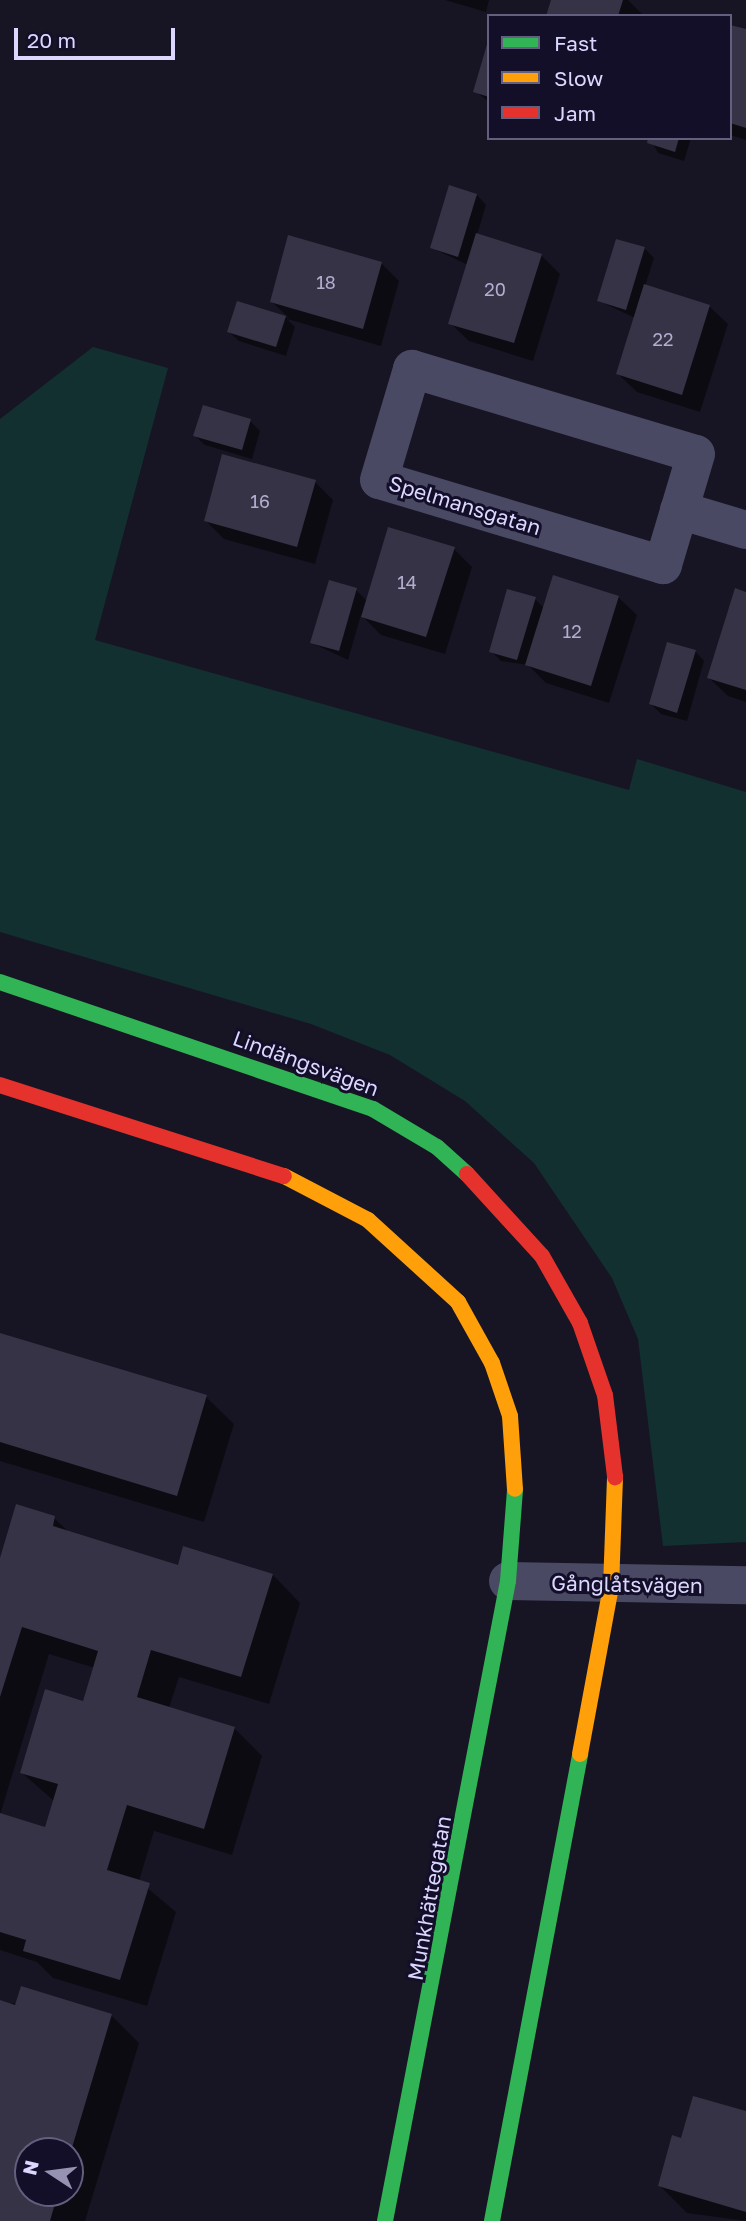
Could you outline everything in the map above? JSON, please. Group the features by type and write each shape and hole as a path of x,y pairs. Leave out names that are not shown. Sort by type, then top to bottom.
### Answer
{"street":[{"name":"Spelmansgatan","path":"412,369 696,454 679,510 663,565 379,480 412,369"},
{"path":"679,510 746,530"},
{"name":"Lindängsvägen","path":"0,982 373,1109 437,1147 491,1195 542,1256 580,1323 605,1395 615,1469 611,1587"},
{"path":"0,1085 286,1177 368,1220 458,1302 492,1363 510,1416 515,1489 508,1581"},
{"name":"Gånglåtsvägen","path":"508,1581 611,1587 746,1585"},
{"name":"Munkhättegatan","path":"385,2221 508,1581"},
{"path":"492,2221 611,1587"}],"green space":[{"path":"93,347 168,368 95,640 629,790 637,759 746,792 746,1542 663,1546 638,1339 612,1278 534,1163 465,1101 390,1055 311,1024 0,932 0,419"}],"building":[{"path":"551,0 623,0 619,14 547,14"},
{"path":"732,26 746,29 746,128 732,124"},
{"path":"487,44 487,96 473,92"},
{"path":"648,140 678,140 675,152 647,143"},
{"path":"449,185 477,194 458,257 430,248"},
{"path":"476,233 542,254 514,343 448,324"},
{"path":"288,235 382,262 363,329 270,302"},
{"path":"616,239 645,247 626,310 597,301"},
{"path":"644,284 710,305 682,395 616,374"},
{"path":"237,301 286,316 276,347 227,332"},
{"path":"203,405 251,419 242,450 193,436"},
{"path":"222,454 316,480 297,547 204,521"},
{"path":"388,527 455,547 426,637 361,617"},
{"path":"553,575 619,596 591,686 525,665"},
{"path":"329,580 357,588 339,651 310,643"},
{"path":"735,588 746,592 746,690 707,678"},
{"path":"507,589 536,597 517,660 489,652"},
{"path":"667,642 696,650 677,713 649,704"},
{"path":"0,1333 207,1395 177,1496 0,1442"},
{"path":"16,1504 55,1516 53,1526 178,1565 183,1546 273,1574 241,1677 151,1650 137,1697 235,1727 204,1829 127,1805 107,1870 150,1883 120,1980 23,1951 26,1940 0,1932 0,1813 45,1827 58,1784 20,1773 45,1689 83,1701 98,1651 22,1627 0,1697 0,1558"},
{"path":"21,1986 112,2014 75,2137 14,2137 14,2207 54,2207 50,2221 0,2221 0,2000 15,2005"},
{"path":"693,2096 746,2111 746,2212 658,2186 672,2135 681,2138"}],"traffic: fast":[{"path":"0,982 373,1109 437,1147 467,1174"},
{"path":"385,2221 508,1581 515,1489"},
{"path":"492,2221 580,1754"}],"traffic: slow":[{"path":"284,1176 368,1220 458,1302 492,1363 510,1416 515,1489"},
{"path":"580,1754 611,1587 615,1477"}],"traffic: jam":[{"path":"0,1085 284,1176"},
{"path":"467,1174 542,1256 580,1323 605,1395 615,1477"}]}
